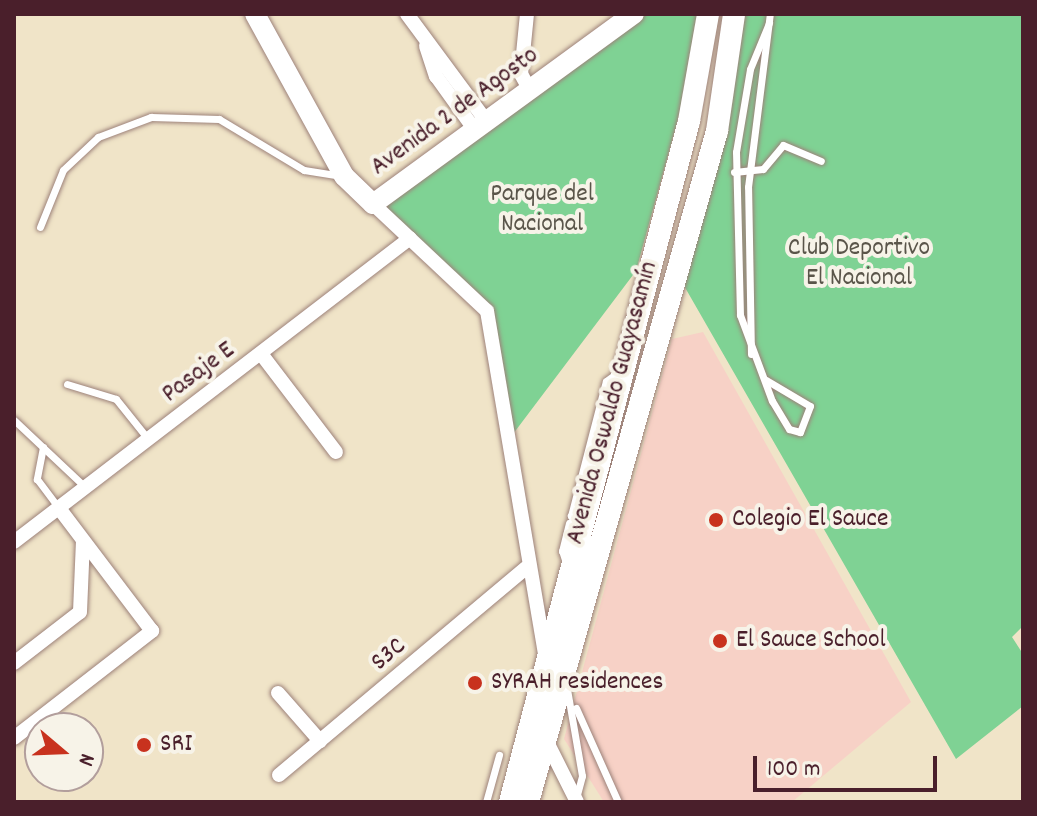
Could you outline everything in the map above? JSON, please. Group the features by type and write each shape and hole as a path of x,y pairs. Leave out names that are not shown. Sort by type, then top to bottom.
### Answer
{"main road":[{"name":"Avenida 2 de Agosto","path":"255,14 344,176 373,204 628,16"},
{"name":"Avenida Oswaldo Guayasamín","path":"524,802 547,663 572,569 576,526 623,373 689,121 708,14"},
{"name":"Avenida Oswaldo Guayasamín","path":"524,802 546,742 569,693 717,131 734,14"}],"street":[{"path":"407,14 481,126"},
{"path":"527,14 521,74 530,90"},
{"path":"373,204 487,311 526,568 547,663"},
{"name":"Pasaje E","path":"14,542 262,355 410,238"},
{"path":"262,355 336,452"},
{"path":"14,738 152,631 59,508"},
{"path":"14,663 80,612 83,541"},
{"name":"S3C","path":"279,775 526,568"},
{"path":"278,693 320,741"},
{"path":"546,742 576,801"}],"lane":[{"path":"766,380 810,406 800,432 789,429 742,335 734,172 750,69 770,18"},
{"path":"751,356 749,172 770,18"},
{"path":"40,227 63,170 98,137 151,117 219,119 304,170 344,176"},
{"path":"734,172 749,172 771,165 783,145 821,161"},
{"path":"67,384 116,399 149,441"},
{"path":"14,420 86,488"},
{"path":"43,447 37,479 59,508"},
{"path":"569,693 582,776 576,801"},
{"path":"569,693 618,802"},
{"path":"486,802 499,755"}],"shaded area":[{"name":"Colegio El Sauce","path":"703,332 911,702 792,802 604,802 564,739 672,339"}],"green space":[{"name":"Parque del Nacional","path":"634,14 707,14 636,271 510,438 489,309 376,197"},
{"name":"Club Deportivo El Nacional","path":"745,14 1023,14 1023,626 1012,637 1023,654 1023,706 956,759 683,284 730,106"}],"place":[{"name":"Colegio El Sauce","path":"716,520"},
{"name":"El Sauce School","path":"720,641"},
{"name":"SYRAH residences","path":"475,683"},
{"name":"SRI","path":"144,745"}]}
